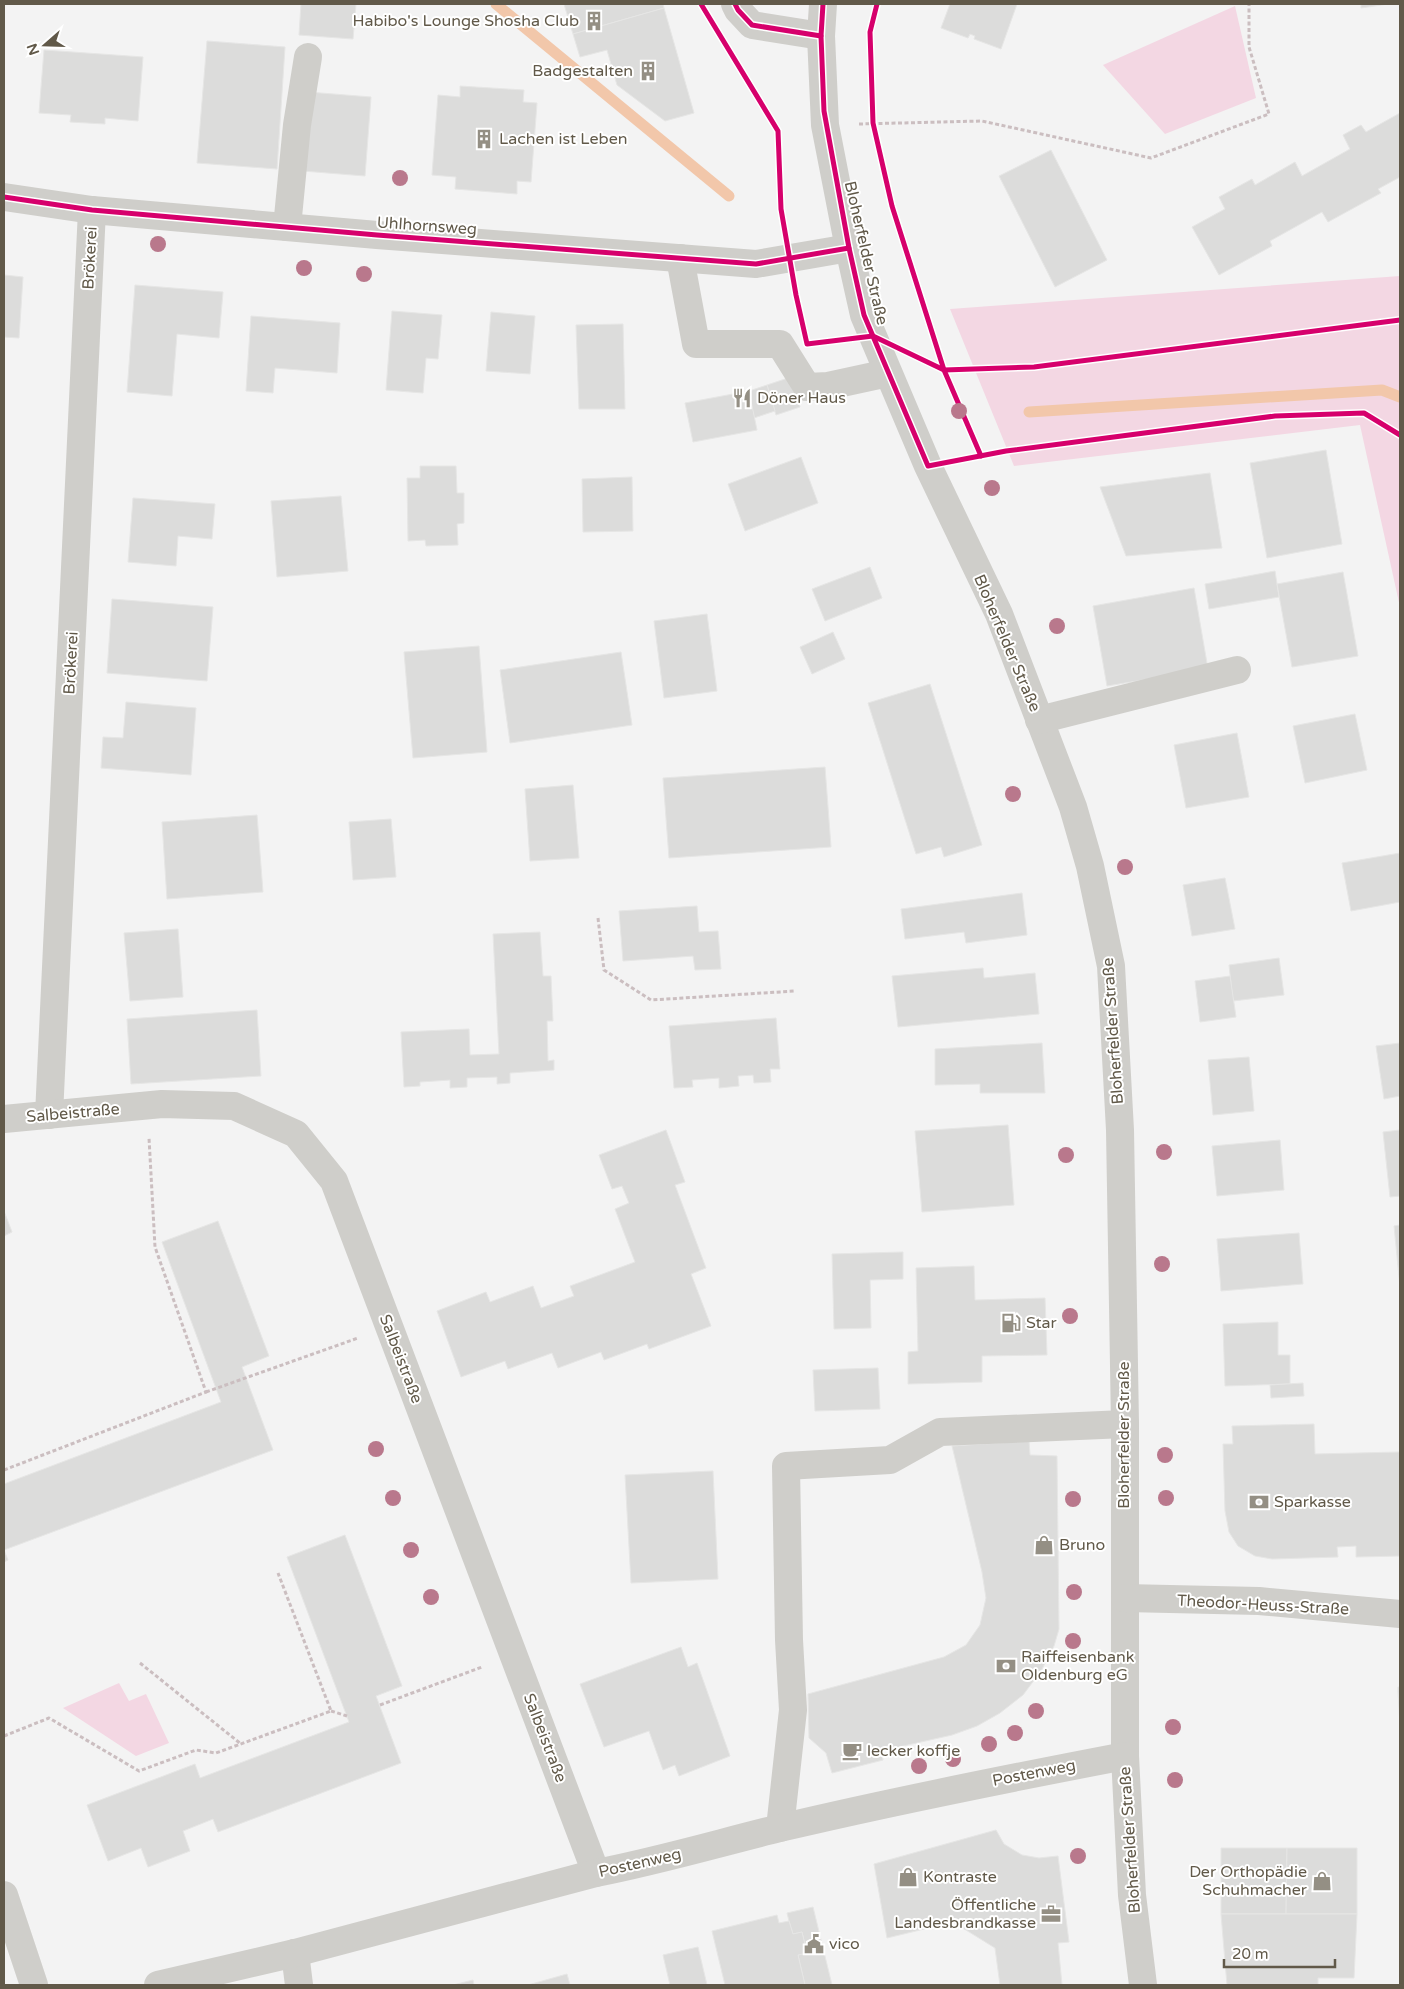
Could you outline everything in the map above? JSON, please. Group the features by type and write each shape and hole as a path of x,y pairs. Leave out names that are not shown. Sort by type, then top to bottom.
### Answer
{"street":[{"path":"735,4 752,25 821,36"},
{"name":"Bloherfelder Straße","path":"823,4 821,36 825,125 864,315 928,466 999,614 1073,807 1090,866 1111,966 1120,1130 1125,1424 1125,1756 1132,1895 1143,1985"},
{"path":"287,227 297,125 308,57"},
{"name":"Uhlhornsweg","path":"4,197 92,210 756,264 849,248"},
{"name":"Brökerei","path":"49,1115 92,210"},
{"path":"680,258 696,344 780,344 807,387 828,386 888,373"},
{"path":"1039,720 1237,670"},
{"name":"Salbeistraße","path":"4,1119 147,1106 234,1106 296,1134 334,1181 596,1873"},
{"path":"780,1828 793,1710 789,1640 786,1466 890,1460 940,1432 1125,1424"},
{"name":"Theodor-Heuss-Straße","path":"1125,1598 1259,1601 1400,1614"},
{"name":"Postenweg","path":"158,1985 295,1953 596,1873 780,1828 1027,1774 1125,1756"},
{"path":"4,1895 34,1985"},
{"path":"295,1953 299,1985"}],"path":[{"path":"825,125 982,121 1151,158 1269,114 1249,46 1249,4"},
{"path":"727,46 778,131"},
{"path":"981,456 1127,434 1275,416 1364,413 1400,435"},
{"path":"598,918 604,970 651,1000 795,991"},
{"path":"147,1106 155,1247 206,1392"},
{"path":"4,1470 206,1392 389,1326"},
{"path":"278,1573 331,1711"},
{"path":"380,1705 513,1656"},
{"path":"140,1663 242,1744"},
{"path":"4,1736 49,1718 139,1771 196,1750 216,1753 331,1711 347,1716"}],"shaded area":[{"path":"1235,6 1256,98 1165,134 1103,65"},
{"path":"1400,276 1400,607 1360,425 1014,466 950,309"},
{"path":"119,1683 129,1701 146,1694 169,1743 136,1756 63,1708"}],"building":[{"path":"301,4 356,4 353,39 299,35"},
{"name":"Habibo's Lounge Shosha Club","path":"564,4 663,4 664,8 573,34"},
{"path":"950,4 1017,4 1001,49 974,39 975,36 970,34 968,38 941,28"},
{"path":"1361,4 1388,4 1361,8"},
{"name":"Badgestalten","path":"664,8 694,113 665,121 617,85 607,50 580,57 573,34"},
{"path":"207,41 285,47 277,169 197,163"},
{"path":"44,50 143,57 138,121 105,118 105,124 70,122 71,115 39,113"},
{"name":"Lachen ist Leben","path":"460,86 524,90 523,102 537,103 531,182 517,181 517,194 455,189 456,177 432,175 438,95 460,97"},
{"path":"308,92 371,97 365,176 303,171"},
{"path":"1400,113 1400,177 1378,189 1381,193 1328,222 1322,212 1270,241 1272,246 1219,275 1192,227 1225,209 1219,197 1252,179 1255,185 1295,162 1302,176 1350,149 1343,135 1361,125 1366,132"},
{"path":"1051,150 1107,260 1055,287 999,176"},
{"path":"4,275 23,277 19,338 4,337"},
{"path":"135,285 223,292 219,338 177,334 172,396 127,392"},
{"path":"392,311 442,315 438,359 426,358 423,393 386,390"},
{"path":"491,312 535,316 530,374 486,371"},
{"path":"251,316 340,323 337,373 275,368 273,393 246,391"},
{"path":"623,324 625,409 579,409 576,325"},
{"path":"791,377 800,407 776,415 767,385"},
{"path":"767,385 775,411 754,418 749,391"},
{"path":"749,391 757,430 693,442 685,403"},
{"path":"1326,450 1342,544 1267,558 1250,463"},
{"path":"801,457 818,503 745,531 728,484"},
{"path":"420,466 456,466 457,493 464,493 464,523 457,524 458,545 426,546 425,540 408,541 407,478 420,478"},
{"path":"1210,473 1222,548 1126,556 1100,487"},
{"path":"632,477 633,531 583,532 582,479"},
{"path":"341,496 348,571 277,577 271,501"},
{"path":"133,498 215,504 212,539 178,536 176,566 128,562"},
{"path":"870,567 882,598 825,621 812,589"},
{"path":"1275,571 1279,597 1209,609 1205,584"},
{"path":"1343,572 1358,656 1292,667 1277,584"},
{"path":"1194,588 1208,669 1107,686 1093,606"},
{"path":"112,599 213,607 207,681 107,673"},
{"path":"707,614 717,691 664,698 654,621"},
{"path":"833,632 845,659 812,674 800,647"},
{"path":"479,646 487,752 413,758 404,652"},
{"path":"621,652 632,725 510,743 500,670"},
{"path":"930,684 982,845 944,857 941,847 916,854 868,703"},
{"path":"126,702 196,708 191,775 101,768 103,737 123,738"},
{"path":"1355,714 1367,770 1305,783 1293,726"},
{"path":"1237,733 1249,797 1186,808 1174,745"},
{"path":"825,767 831,847 669,858 663,778"},
{"path":"573,785 579,858 530,861 525,789"},
{"path":"257,815 263,892 167,899 162,822"},
{"path":"391,819 396,877 353,880 349,822"},
{"path":"1400,853 1400,902 1351,911 1342,863"},
{"path":"1225,878 1235,929 1192,936 1183,885"},
{"path":"1022,893 1027,935 966,943 964,932 905,939 901,909"},
{"path":"697,906 699,932 718,931 721,969 695,970 693,956 623,961 619,911"},
{"path":"178,929 183,997 130,1001 124,933"},
{"path":"540,932 543,976 551,976 553,1021 547,1021 548,1061 554,1060 554,1070 510,1073 510,1083 497,1084 497,1077 467,1078 467,1087 450,1088 450,1080 420,1082 420,1086 404,1087 401,1032 469,1029 470,1055 499,1054 493,934"},
{"path":"1279,958 1284,995 1233,1001 1229,965"},
{"path":"983,968 984,978 1035,973 1039,1014 898,1027 892,976"},
{"path":"1230,976 1236,1017 1200,1022 1195,981"},
{"path":"257,1010 261,1076 131,1084 127,1019"},
{"path":"776,1018 780,1069 770,1069 771,1082 754,1083 753,1075 738,1076 739,1086 719,1088 719,1078 692,1080 693,1087 674,1088 669,1026"},
{"path":"1042,1043 1045,1093 980,1093 980,1084 935,1085 935,1049"},
{"path":"1400,1043 1400,1096 1384,1099 1376,1046"},
{"path":"1249,1057 1254,1111 1213,1115 1208,1060"},
{"path":"1008,1125 1014,1205 922,1212 915,1131"},
{"path":"666,1130 685,1182 675,1185 706,1268 691,1274 711,1326 649,1349 647,1344 604,1360 601,1352 558,1368 552,1353 508,1369 505,1361 461,1377 437,1311 486,1292 490,1302 533,1286 541,1308 574,1296 570,1286 635,1262 615,1209 629,1203 622,1186 612,1189 599,1155"},
{"path":"1400,1130 1400,1196 1390,1197 1383,1132"},
{"path":"1280,1140 1284,1190 1217,1196 1212,1146"},
{"path":"4,1211 12,1232 4,1236"},
{"path":"218,1221 269,1356 242,1367 273,1450 4,1550 4,1484 221,1402 162,1242"},
{"path":"1400,1225 1400,1287 1394,1226"},
{"path":"1299,1233 1303,1284 1221,1291 1217,1239"},
{"path":"903,1252 903,1279 870,1280 871,1328 834,1329 832,1254"},
{"path":"974,1266 975,1300 1045,1298 1047,1355 982,1356 982,1382 908,1384 908,1352 918,1351 916,1268"},
{"path":"1278,1322 1278,1355 1290,1355 1290,1384 1225,1386 1223,1324"},
{"path":"878,1368 880,1409 815,1411 813,1370"},
{"path":"1303,1383 1304,1396 1271,1398 1270,1385"},
{"path":"1314,1424 1315,1454 1400,1452 1400,1556 1356,1557 1356,1546 1337,1547 1338,1557 1272,1559 1255,1556 1238,1546 1229,1532 1225,1511 1223,1444 1233,1444 1232,1426"},
{"path":"1029,1441 1030,1455 1057,1456 1059,1629 1054,1646 1041,1671 1023,1695 1000,1713 977,1726 952,1735 881,1751 883,1760 832,1773 826,1753 809,1738 808,1694 944,1657 966,1645 980,1625 986,1598 982,1572 952,1446"},
{"path":"713,1471 718,1579 631,1583 625,1475"},
{"path":"345,1535 402,1686 376,1696 401,1763 218,1832 213,1819 183,1831 190,1851 148,1867 141,1848 108,1861 87,1805 195,1764 200,1778 349,1722 287,1557"},
{"path":"4,1550 8,1560 4,1562"},
{"path":"681,1647 688,1667 697,1663 730,1756 679,1776 675,1765 663,1770 649,1731 604,1747 580,1684"},
{"path":"1398,1687 1400,1687 1400,1725 1398,1691"},
{"path":"996,1830 1004,1844 1022,1855 1039,1858 1058,1856 1069,1942 1058,1943 1062,1985 1000,1985 995,1948 953,1922 887,1938 874,1864"},
{"path":"1221,1848 1287,1848 1286,1914 1221,1914"},
{"name":"Der Orthopädie Schuhmacher","path":"1287,1848 1357,1848 1357,1914 1286,1914"},
{"name":"vico","path":"813,1907 832,1985 805,1985 798,1955 807,1953 802,1932 793,1934 787,1913"},
{"path":"1221,1914 1357,1914 1354,1978 1318,1978 1318,1985 1227,1985"},
{"path":"777,1915 779,1923 789,1921 793,1934 802,1932 807,1953 798,1955 805,1985 725,1985 712,1931"},
{"path":"698,1947 707,1985 670,1985 663,1955"},
{"path":"567,1974 570,1985 528,1985"},
{"path":"473,1980 474,1985 453,1985"}],"waterway":[{"path":"496,4 729,196"},
{"path":"1029,412 1382,390 1400,397"}],"cycle path":[{"path":"701,4 778,131 781,209 796,295 807,344 873,336 944,370 1034,367 1400,320"},
{"path":"735,4 752,25 821,36"},
{"path":"823,4 821,36 824,111 849,248 864,315 928,466 1006,451 1275,416 1364,413 1400,435"},
{"path":"877,4 870,32 873,123 892,206 944,370 981,456"},
{"path":"4,197 92,210 377,235 756,264 849,248"}],"place":[{"name":"Habibo's Lounge Shosha Club","path":"594,21"},
{"name":"Badgestalten","path":"648,71"},
{"name":"Lachen ist Leben","path":"484,139"},
{"name":"Döner Haus","path":"742,398"},
{"name":"Star","path":"1011,1323"},
{"name":"Sparkasse","path":"1259,1502"},
{"name":"Bruno","path":"1044,1545"},
{"name":"Raiffeisenbank Oldenburg eG","path":"1006,1666"},
{"name":"lecker koffje","path":"852,1751"},
{"name":"Kontraste","path":"908,1877"},
{"name":"Der Orthopädie Schuhmacher","path":"1322,1881"},
{"name":"Öffentliche Landesbrandkasse","path":"1051,1914"},
{"name":"vico","path":"814,1944"}]}
